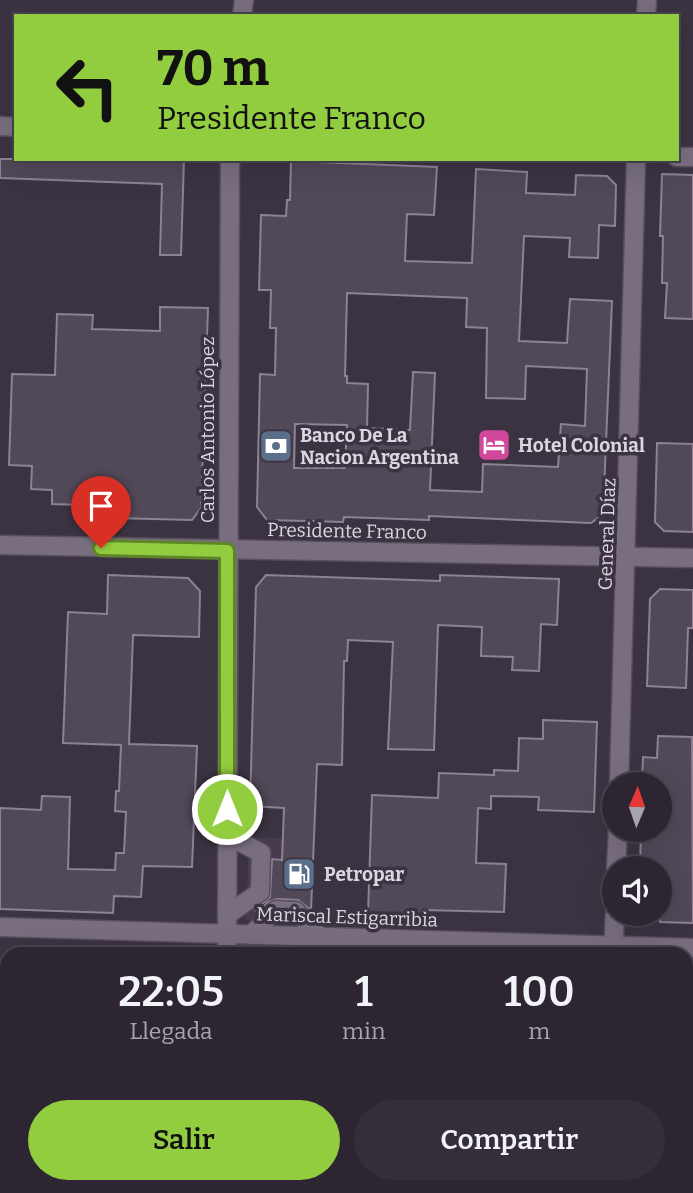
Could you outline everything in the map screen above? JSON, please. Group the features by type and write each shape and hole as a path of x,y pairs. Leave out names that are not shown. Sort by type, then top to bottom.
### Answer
{"street":[{"name":"Carlos Antonio López","path":"227,947 230,161"},
{"name":"General Díaz","path":"619,772 636,161"},
{"name":"Presidente Franco","path":"0,545 693,558"},
{"path":"227,835 261,853 260,892 276,910 296,911 320,937"},
{"path":"227,915 260,892"},
{"path":"251,935 276,910"},
{"path":"614,947 615,926"},
{"name":"Mariscal Estigarribia","path":"0,927 546,947"}],"shaded area":[{"path":"249,837 314,839 311,923 246,920"}],"building":[{"path":"0,159 184,161 181,255 160,255 162,184 0,178"},
{"path":"291,161 437,167 434,215 407,214 405,261 472,263 476,169 527,172 526,193 575,195 576,175 607,176 616,185 615,226 599,225 598,258 569,257 570,238 524,236 519,341 567,343 570,299 612,301 603,514 591,523 429,516 429,520 344,517 343,522 267,520 257,507 260,374 275,375 276,328 270,328 271,290 259,290 261,215 286,216 287,200 290,200","holes":["347,293 467,298 466,327 487,328 486,398 525,399 526,366 587,369 585,426 561,424 558,467 483,464 482,492 430,490 435,373 413,372 410,430 367,428 368,384 347,383 345,376","295,424 347,425 345,468 294,468"]},
{"path":"662,174 693,175 693,319 665,318 667,283 662,283 663,236 660,236"},
{"path":"160,307 208,308 201,508 192,520 114,518 115,506 52,504 52,490 31,489 32,466 9,465 12,374 55,375 57,314 93,315 92,329 160,331"},
{"path":"657,443 693,444 693,532 664,531 655,522"},
{"path":"108,575 188,578 200,591 199,637 133,635 129,744 197,746 192,867 143,866 141,897 114,896 113,913 0,909 0,808 41,810 42,796 70,797 68,869 115,870 116,853 124,853 126,812 115,811 116,791 119,791 121,745 63,743 68,612 107,614"},
{"path":"266,575 440,581 440,575 559,579 557,625 541,624 539,671 512,670 513,657 481,656 482,627 438,625 434,750 388,749 393,642 348,640 347,661 344,661 342,765 317,764 311,910 298,900 277,899 268,902 257,913 255,910 270,897 272,859 282,860 284,808 250,806 256,587"},
{"path":"660,589 693,590 693,628 688,628 686,688 647,686 650,599"},
{"path":"543,720 597,722 594,812 538,810 539,797 491,796 491,809 478,808 476,863 506,864 504,912 423,910 423,916 368,914 372,795 438,798 439,773 494,775 494,770 518,771 519,738 543,739"},
{"path":"658,736 692,737 693,923 672,922 672,856 640,856 641,842 672,842 672,772 642,772 643,757 657,758"}],"place":[{"name":"Hotel Colonial","path":"494,445"},
{"name":"Banco De La Nacion Argentina","path":"276,446"},
{"name":"Petropar","path":"299,874"}],"route":[{"path":"101,548 227,551 227,809"}]}
